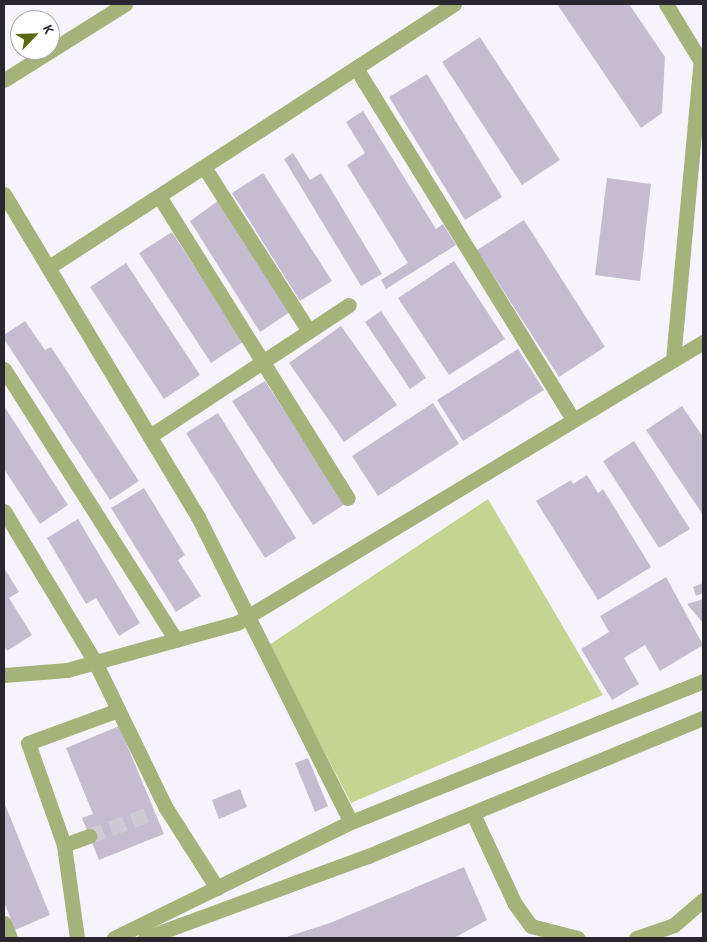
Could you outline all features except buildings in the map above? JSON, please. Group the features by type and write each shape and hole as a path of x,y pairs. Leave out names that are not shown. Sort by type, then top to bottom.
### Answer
{"street":[{"path":"4,80 125,4"},
{"path":"49,267 454,4"},
{"path":"666,4 702,63 673,360"},
{"path":"356,68 573,420"},
{"path":"204,167 309,330"},
{"path":"4,194 150,436 250,615 351,822"},
{"path":"159,196 348,498"},
{"path":"150,436 349,305"},
{"path":"4,674 67,670 237,623 703,342"},
{"path":"4,369 176,640"},
{"path":"4,511 95,662 118,710 160,810 218,888"},
{"path":"114,938 351,822 703,681"},
{"path":"77,938 64,845 28,743 118,710"},
{"path":"146,938 473,814 703,718"},
{"path":"473,814 515,904 531,926 577,938"},
{"path":"64,845 89,836"},
{"path":"636,938 674,925 703,900"},
{"path":"4,923 10,938"}],"green space":[{"path":"488,499 603,695 351,803 269,645"}],"tunnel":[{"path":"89,836 155,812"}]}
